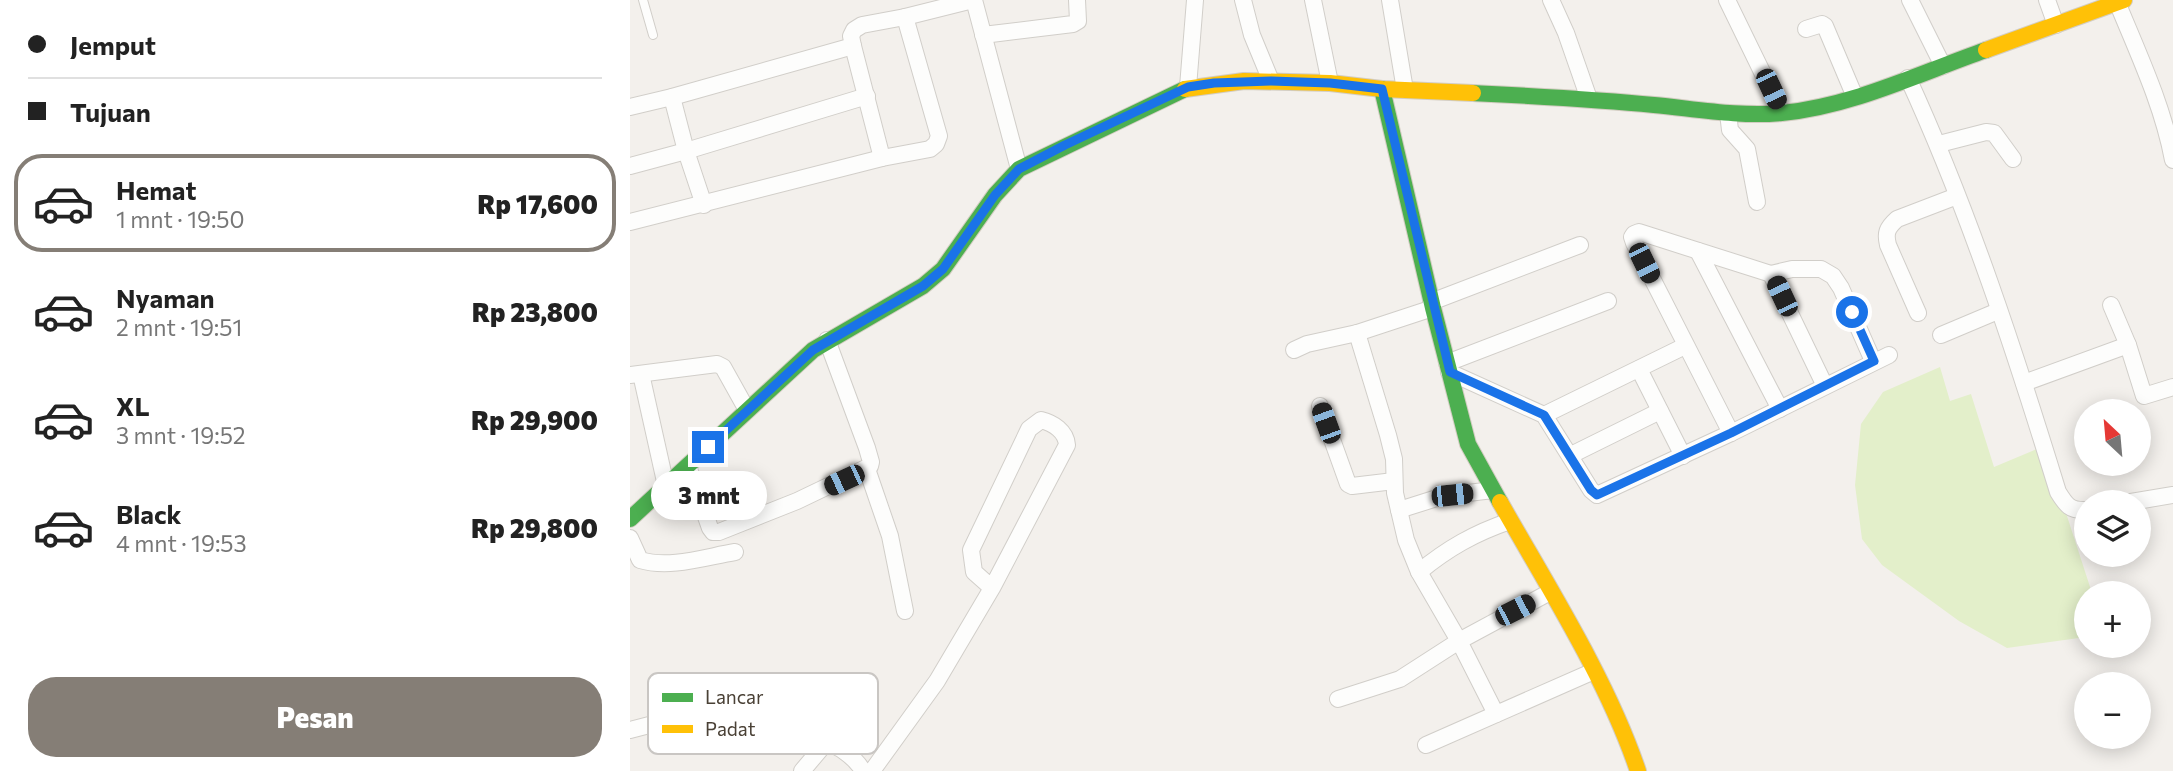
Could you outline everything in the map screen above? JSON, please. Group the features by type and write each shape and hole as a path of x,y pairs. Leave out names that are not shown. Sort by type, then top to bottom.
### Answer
{"street":[{"path":"882,158 853,46 853,30 862,25 973,0 1019,169"},
{"path":"984,35 1073,24 1078,21 1079,16 1077,0"},
{"path":"1188,87 1195,0"},
{"path":"1242,0 1249,27 1271,81"},
{"path":"1312,0 1330,83"},
{"path":"1390,0 1405,90"},
{"path":"1551,0 1566,33 1589,99"},
{"path":"1727,0 1782,113"},
{"path":"1910,0 1943,66"},
{"path":"2047,0 2056,25"},
{"path":"630,519 813,350 923,286 943,269 995,195 1019,169 1188,87 1214,83 1271,81 1330,83 1382,89 1589,99 1728,113 1782,113 1855,97 2121,1 2173,160"},
{"path":"630,222 882,158 930,149 939,136 905,17"},
{"path":"1806,29 1822,24 1825,26 1855,97"},
{"path":"630,107 853,46"},
{"path":"1908,78 1939,145 2024,383 2058,492 2065,504 2074,510"},
{"path":"1382,89 1432,305 1468,444 1594,671 1630,747 1638,771"},
{"path":"630,166 686,152 867,96"},
{"path":"672,97 686,152 704,205"},
{"path":"1728,113 1730,130 1747,149 1757,202"},
{"path":"1939,145 1994,132 2012,159"},
{"path":"1918,313 1885,235 1889,226 1897,219 1957,196"},
{"path":"1448,368 1544,415 1591,490 1597,495 1731,433 1881,358 1833,276 1821,270 1792,269 1771,274 1639,232 1632,237 1731,433"},
{"path":"1294,350 1320,340 1357,333 1580,245"},
{"path":"1698,251 1780,409"},
{"path":"1771,274 1825,386"},
{"path":"1448,368 1608,301"},
{"path":"2111,305 2128,345 2144,396 2173,387"},
{"path":"1941,335 1998,312"},
{"path":"1357,333 1394,459 1394,481 1406,540 1419,572 1459,641 1496,714"},
{"path":"688,466 713,532 797,501 867,469 871,463 867,448 827,340"},
{"path":"2024,383 2128,345"},
{"path":"1544,415 1685,346"},
{"path":"666,486 635,374 717,365 723,368 747,410"},
{"path":"1639,369 1683,456"},
{"path":"1320,406 1348,484 1352,486 1394,481"},
{"path":"1571,455 1660,411"},
{"path":"872,771 937,681 992,588 1067,445 1064,435 1050,422 1041,420 1029,429 971,550 974,572 992,588"},
{"path":"867,469 890,537 905,611"},
{"path":"1399,510 1443,496 1493,490"},
{"path":"2151,499 2173,495"},
{"path":"1419,572 1444,551 1466,538 1510,521"},
{"path":"630,538 640,560 654,563 671,563 735,552"},
{"path":"1338,699 1400,679 1459,641 1550,592"},
{"path":"1426,745 1594,671"},
{"path":"630,730 648,725"},
{"path":"802,771 816,754"},
{"path":"845,754 863,771"}],"lane":[{"path":"643,0 653,35"}],"green space":[{"path":"1940,367 1950,401 1971,394 1994,467 2037,449 2066,513 2074,538 2074,567 2084,567 2088,581 2074,581 2074,639 2007,648 1959,621 1882,565 1862,539 1855,485 1861,424 1883,392"}],"traffic: fast":[{"path":"1473,93 1609,101 1734,113 1782,113 1835,103 1886,88 1986,50"},
{"path":"630,519 813,350 923,286 943,269 995,195 1019,169 1185,89"},
{"path":"1382,89 1468,444 1500,502"}],"traffic: slow":[{"path":"1986,50 2124,0"},
{"path":"1185,89 1244,81 1330,83 1382,89 1473,93"},
{"path":"1500,502 1593,668 1638,771"}],"route":[{"path":"708,447 813,350 923,286 943,269 995,195 1019,169 1188,87 1214,83 1330,83 1382,89 1431,302 1450,372 1544,415 1591,490 1597,495 1731,433 1874,361 1852,312"}]}
